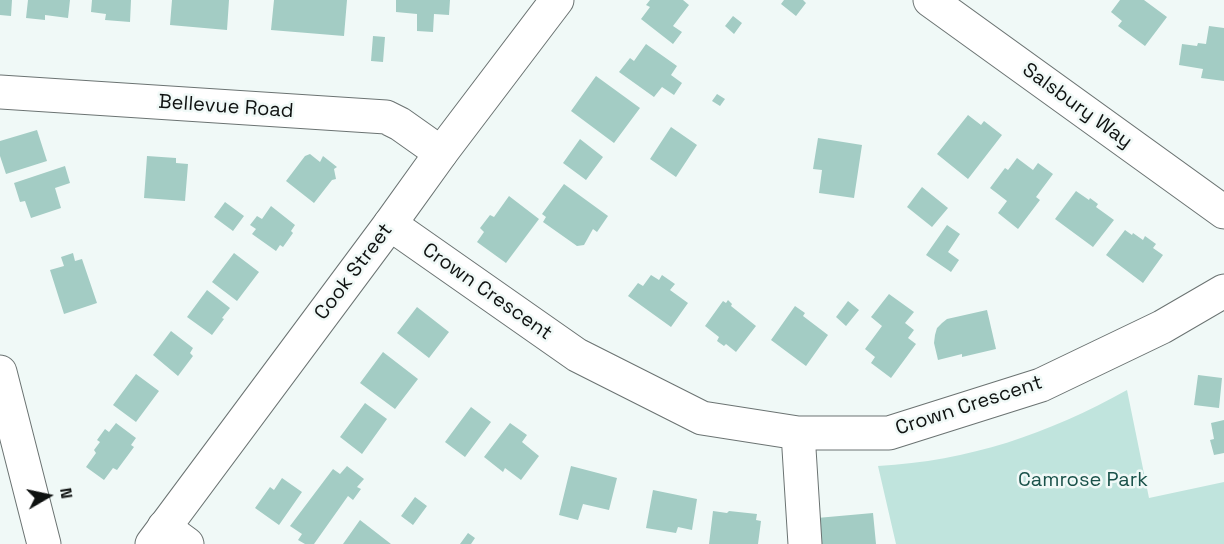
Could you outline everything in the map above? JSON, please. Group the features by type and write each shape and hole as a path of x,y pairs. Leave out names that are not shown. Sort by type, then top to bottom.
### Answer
{"street":[{"name":"Cook Street","path":"168,538 441,153 557,0"},
{"name":"Salsbury Way","path":"930,0 1224,212"},
{"name":"Bellevue Road","path":"0,92 386,117 400,124 441,153"},
{"name":"Crown Crescent","path":"390,224 577,355 702,418 798,433 889,432 1041,385 1162,327 1224,291"},
{"path":"0,372 44,544"},
{"path":"798,433 805,544"}],"green space":[{"name":"Camrose Park","path":"1127,390 1149,498 1224,482 1224,544 896,544 878,466 944,458 1007,443 1068,420"}],"building":[{"path":"0,0 12,0 11,16 0,15"},
{"path":"28,0 70,0 68,18 45,15 45,20 26,18"},
{"path":"92,0 131,0 130,22 105,20 106,14 91,12"},
{"path":"172,0 229,0 227,30 170,25"},
{"path":"274,0 347,0 344,36 271,30"},
{"path":"396,0 450,0 449,15 434,14 433,32 417,31 417,14 396,12"},
{"path":"650,0 683,0 689,5 673,26 682,32 673,44 641,19 650,7 646,5"},
{"path":"784,0 803,0 806,3 796,16 781,4"},
{"path":"1120,0 1144,0 1167,17 1145,46 1118,26 1122,21 1111,12"},
{"path":"733,16 742,23 734,34 725,26"},
{"path":"1209,26 1224,28 1224,81 1201,78 1203,69 1179,65 1182,44 1197,46 1198,43 1206,44"},
{"path":"373,36 385,37 383,62 371,61"},
{"path":"646,44 677,66 671,75 682,83 674,95 662,87 654,97 619,72 630,58 634,61"},
{"path":"596,76 640,108 614,143 571,111"},
{"path":"717,94 725,99 720,106 712,101"},
{"path":"968,115 981,125 984,121 1002,135 968,179 937,154"},
{"path":"671,127 697,145 676,177 650,159"},
{"path":"37,130 47,161 6,174 0,156 0,141"},
{"path":"818,138 862,145 854,198 819,193 822,170 813,169"},
{"path":"580,139 603,157 586,180 563,163"},
{"path":"310,154 320,162 323,156 337,167 334,169 336,179 332,180 314,203 286,181 305,156"},
{"path":"147,156 176,158 176,163 188,164 185,201 144,198"},
{"path":"1017,158 1033,170 1038,163 1053,174 1036,197 1040,200 1018,229 998,213 1007,201 990,188 1005,168 1008,170"},
{"path":"65,166 70,183 55,188 61,208 31,218 25,201 20,202 14,183"},
{"path":"564,184 608,216 597,232 593,229 584,245 577,246 543,222 546,217 542,214"},
{"path":"922,187 948,208 932,227 907,207"},
{"path":"1076,191 1098,204 1096,207 1114,220 1093,247 1055,219"},
{"path":"509,196 539,219 506,263 477,242 484,232 480,228 490,215 494,217"},
{"path":"225,202 244,216 233,231 214,217"},
{"path":"271,206 295,225 291,231 293,233 283,247 280,245 276,251 252,234 256,229 250,225 257,216 262,219"},
{"path":"947,225 960,234 948,252 959,260 951,272 926,255"},
{"path":"1125,230 1143,240 1145,236 1156,244 1153,248 1163,255 1143,283 1106,255"},
{"path":"73,253 75,261 82,259 97,303 64,314 50,270 64,266 61,257"},
{"path":"234,253 259,272 237,301 212,282"},
{"path":"651,275 659,280 662,275 675,284 670,290 688,303 671,327 628,296 638,283 643,286"},
{"path":"207,290 230,308 212,335 187,317"},
{"path":"889,294 914,312 905,323 914,330 908,338 916,344 891,378 871,363 875,357 865,349 882,326 871,317"},
{"path":"728,300 731,306 756,326 736,352 726,344 724,346 717,341 719,337 705,326 723,301 726,303"},
{"path":"848,301 859,310 846,326 836,317"},
{"path":"795,306 805,313 803,316 828,335 806,366 771,340"},
{"path":"417,307 449,332 429,358 397,333"},
{"path":"987,310 996,349 938,360 934,343 937,328 947,319"},
{"path":"171,331 193,348 190,353 193,356 178,376 153,355"},
{"path":"383,352 418,379 395,409 360,383"},
{"path":"136,374 159,391 136,422 113,405"},
{"path":"1198,375 1222,378 1219,408 1194,405"},
{"path":"365,403 387,419 362,454 340,437"},
{"path":"471,407 491,422 465,457 445,442"},
{"path":"1224,420 1224,453 1214,455 1210,440 1214,439 1211,423"},
{"path":"116,423 136,438 131,445 134,447 117,470 113,468 104,480 86,467 96,453 94,450 100,442 97,440 105,429 109,432"},
{"path":"510,423 527,435 522,442 539,456 521,480 505,468 503,472 484,457"},
{"path":"347,466 364,479 357,487 361,489 353,500 348,496 314,544 305,544 298,540 302,534 290,526 333,469 340,474"},
{"path":"571,466 617,478 609,510 583,504 578,520 559,515"},
{"path":"282,478 302,492 279,525 255,508 270,487 274,490"},
{"path":"653,490 697,499 692,530 678,527 676,533 646,528"},
{"path":"415,497 427,506 413,525 401,516"},
{"path":"713,511 757,514 756,520 761,521 758,544 709,544"},
{"path":"873,513 876,544 819,544 817,518"},
{"path":"360,520 391,544 343,544"},
{"path":"468,533 475,538 471,544 460,544"}]}
